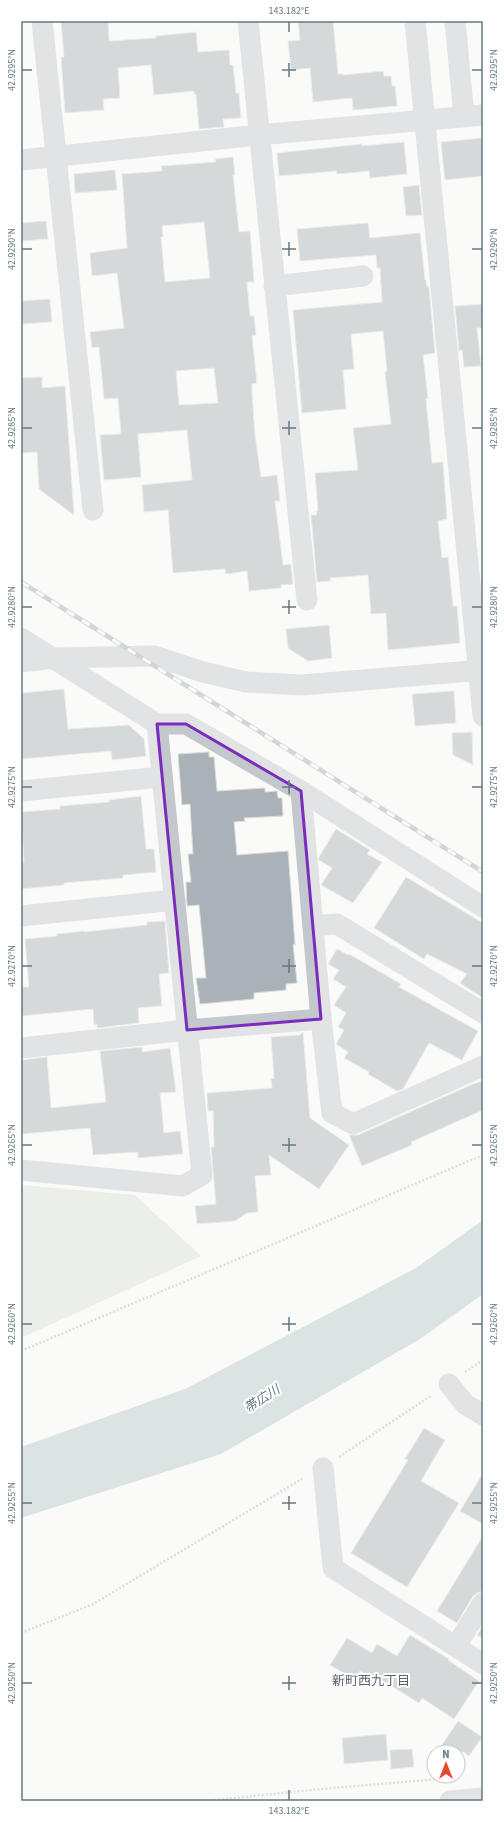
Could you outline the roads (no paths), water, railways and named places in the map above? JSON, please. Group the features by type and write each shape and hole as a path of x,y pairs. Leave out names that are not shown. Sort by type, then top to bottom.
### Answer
{"street":[{"path":"42,21 93,510"},
{"path":"248,21 258,135 307,600"},
{"path":"416,21 425,119 476,572 483,716"},
{"path":"21,160 258,135 425,119 473,116 455,21"},
{"path":"274,286 364,276"},
{"path":"21,638 55,658 157,724 186,724 301,791 483,907"},
{"path":"21,662 55,658 154,656 203,672 246,682 302,685 481,670"},
{"path":"21,1170 183,1186 202,1175 157,724"},
{"path":"21,791 162,777"},
{"path":"301,791 321,1019 332,1114 354,1124 483,1066"},
{"path":"21,916 175,900"},
{"path":"313,926 337,924 483,1014"},
{"path":"21,1048 187,1030 321,1019"},
{"path":"449,1384 465,1404 483,1415"},
{"path":"323,1468 333,1568 483,1664"},
{"path":"456,1646 483,1603"},
{"path":"450,1801 483,1798"}],"water":[{"name":"帯広川","path":"483,1220 483,1294 420,1339 221,1454 21,1518 21,1447 185,1389 416,1268"}],"railway":[{"path":"21,582 483,872"}],"district":[{"name":"新町西九丁目","path":"371,1681"}]}
